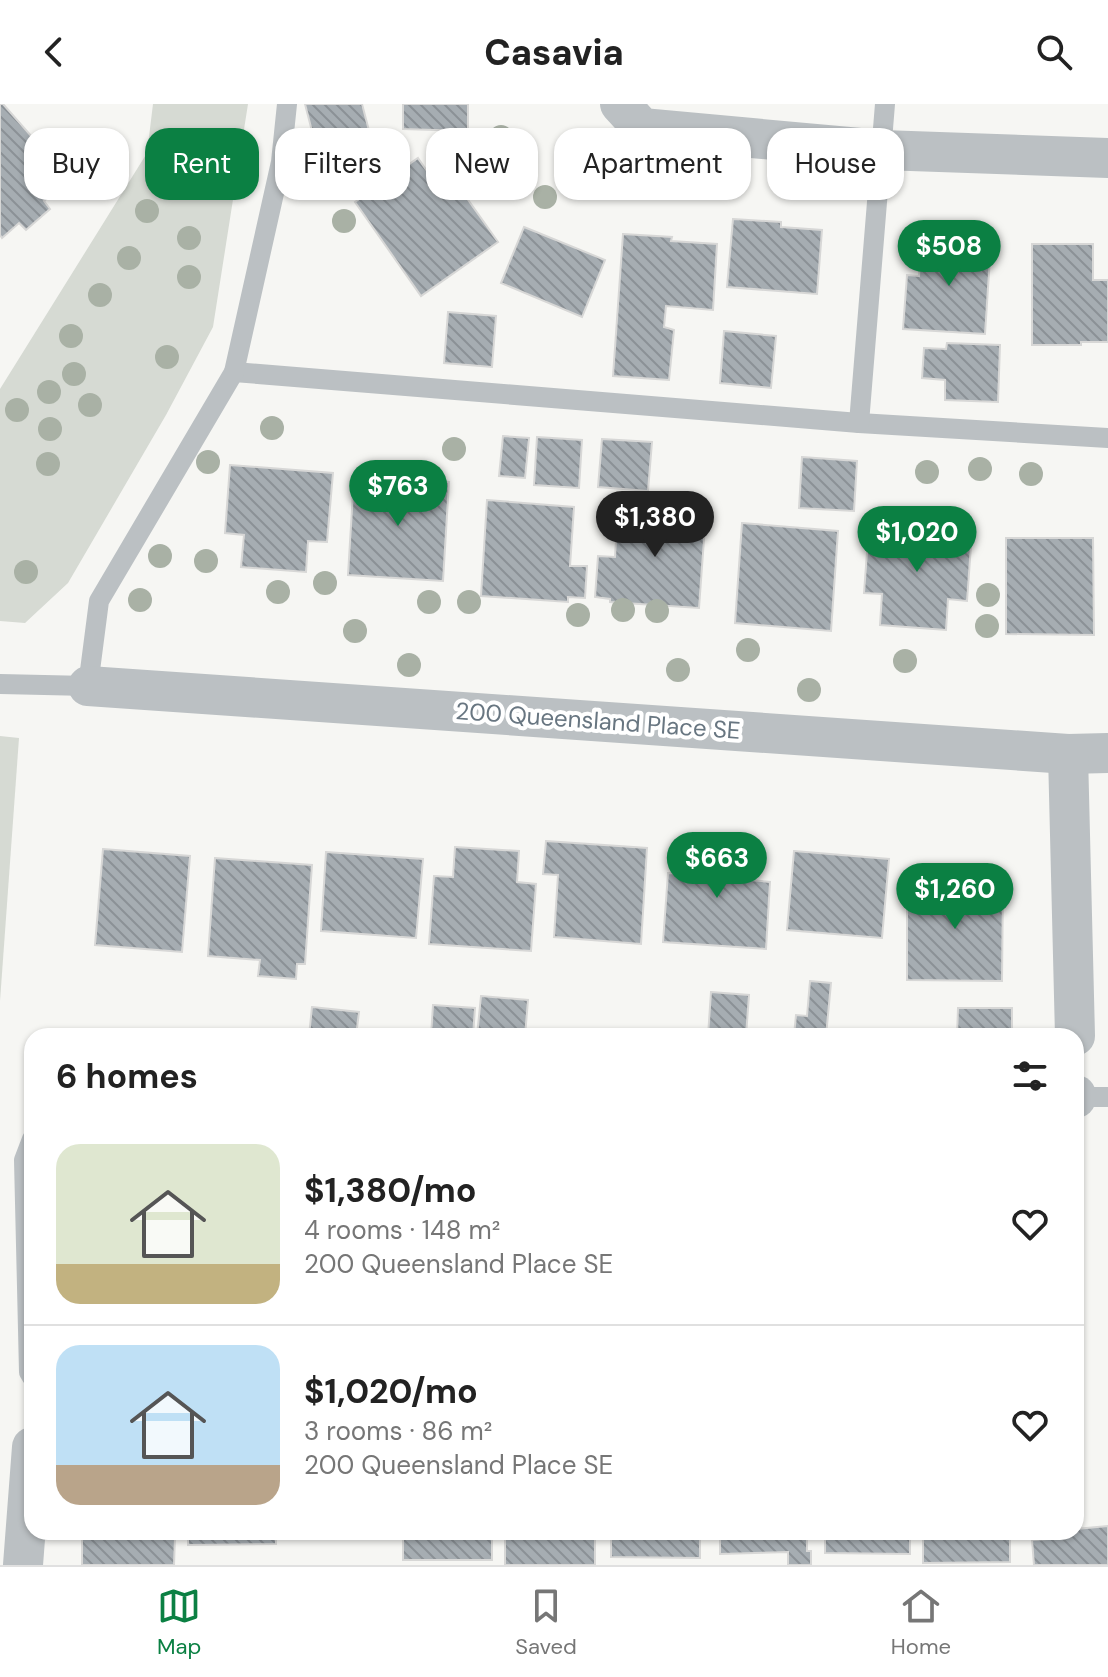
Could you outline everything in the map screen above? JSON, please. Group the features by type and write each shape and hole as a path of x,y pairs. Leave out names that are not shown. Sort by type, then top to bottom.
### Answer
{"street":[{"path":"620,104 642,128 767,139"},
{"path":"904,151 1108,158"},
{"name":"200 Queensland Place SE","path":"88,686 1068,754 1108,753"},
{"path":"1068,754 1075,1028"},
{"path":"23,1565 25,1540"}],"lane":[{"path":"0,684 88,686 99,601 234,372 281,162 287,104"},
{"path":"883,128 885,104"},
{"path":"859,423 878,200"},
{"path":"234,372 859,423 1108,438"},
{"path":"1084,1097 1108,1097"}],"shaded area":[{"path":"153,104 248,104 244,128 150,128"},
{"path":"145,156 145,200 233,200 213,327 166,415 68,583 25,623 0,621 0,389 118,200 129,200 129,182"},
{"path":"0,736 19,738 0,1001"}],"building":[{"path":"0,104 3,104 24,128 24,200 45,200 50,209 26,230 19,223 2,238"},
{"path":"305,104 362,104 368,128 311,128"},
{"path":"403,104 468,104 468,128 403,128"},
{"path":"418,158 426,170 426,200 468,200 498,242 421,296 355,202 410,200 410,164"},
{"path":"733,219 781,222 781,227 822,230 817,294 727,287"},
{"path":"524,227 605,260 582,317 501,283"},
{"path":"623,234 717,244 713,310 666,306 664,327 674,330 669,380 613,376"},
{"path":"922,238 991,242 985,334 903,329 907,275 919,276"},
{"path":"1032,244 1093,244 1093,280 1108,280 1108,342 1032,345"},
{"path":"448,312 496,316 492,367 444,363"},
{"path":"724,331 776,336 771,388 720,383"},
{"path":"947,343 1000,345 998,402 945,400 945,380 922,378 924,348 946,349"},
{"path":"503,436 529,438 525,478 499,476"},
{"path":"537,437 582,440 579,488 534,485"},
{"path":"602,439 652,442 648,491 598,487"},
{"path":"802,457 857,461 854,511 799,508"},
{"path":"230,465 333,473 327,542 308,541 306,572 241,567 244,535 225,533"},
{"path":"354,476 449,482 443,581 348,575"},
{"path":"487,500 574,507 570,566 587,566 585,598 568,597 568,602 481,596"},
{"path":"618,506 706,512 699,608 610,602 610,599 595,597 598,556 615,557"},
{"path":"742,523 838,531 831,631 735,623"},
{"path":"869,525 972,532 967,601 948,599 946,630 880,625 882,594 864,593"},
{"path":"1006,538 1093,538 1094,635 1006,634"},
{"path":"546,841 647,848 641,944 554,937 558,875 543,874"},
{"path":"690,844 753,847 751,880 770,882 766,949 663,942 668,873 687,874"},
{"path":"455,847 519,851 517,882 536,884 531,951 429,944 434,876 453,877"},
{"path":"103,849 190,856 182,952 95,945"},
{"path":"794,851 889,859 882,938 787,930"},
{"path":"326,852 423,859 416,938 321,931"},
{"path":"215,858 312,865 305,964 297,964 296,979 258,976 260,960 208,956"},
{"path":"907,882 1003,882 1002,981 907,980"},
{"path":"810,981 831,983 827,1028 795,1028 796,1015 807,1016"},
{"path":"711,992 749,995 747,1028 709,1028"},
{"path":"481,996 528,1000 526,1028 478,1028"},
{"path":"433,1005 475,1008 474,1028 432,1028"},
{"path":"312,1007 359,1012 357,1028 310,1028"},
{"path":"958,1008 1012,1008 1012,1028 957,1028"},
{"path":"1108,1526 1108,1565 1034,1565 1032,1540 1084,1540 1084,1528"},
{"path":"82,1540 175,1540 174,1565 82,1565"},
{"path":"188,1540 276,1540 276,1544 188,1545"},
{"path":"403,1540 492,1540 492,1560 403,1560"},
{"path":"505,1540 595,1540 595,1565 505,1565"},
{"path":"611,1540 700,1540 700,1558 611,1557"},
{"path":"720,1540 807,1540 811,1565 788,1565 788,1552 720,1554"},
{"path":"825,1540 910,1540 910,1554 825,1553"},
{"path":"923,1540 1010,1540 1010,1562 923,1563"}]}
